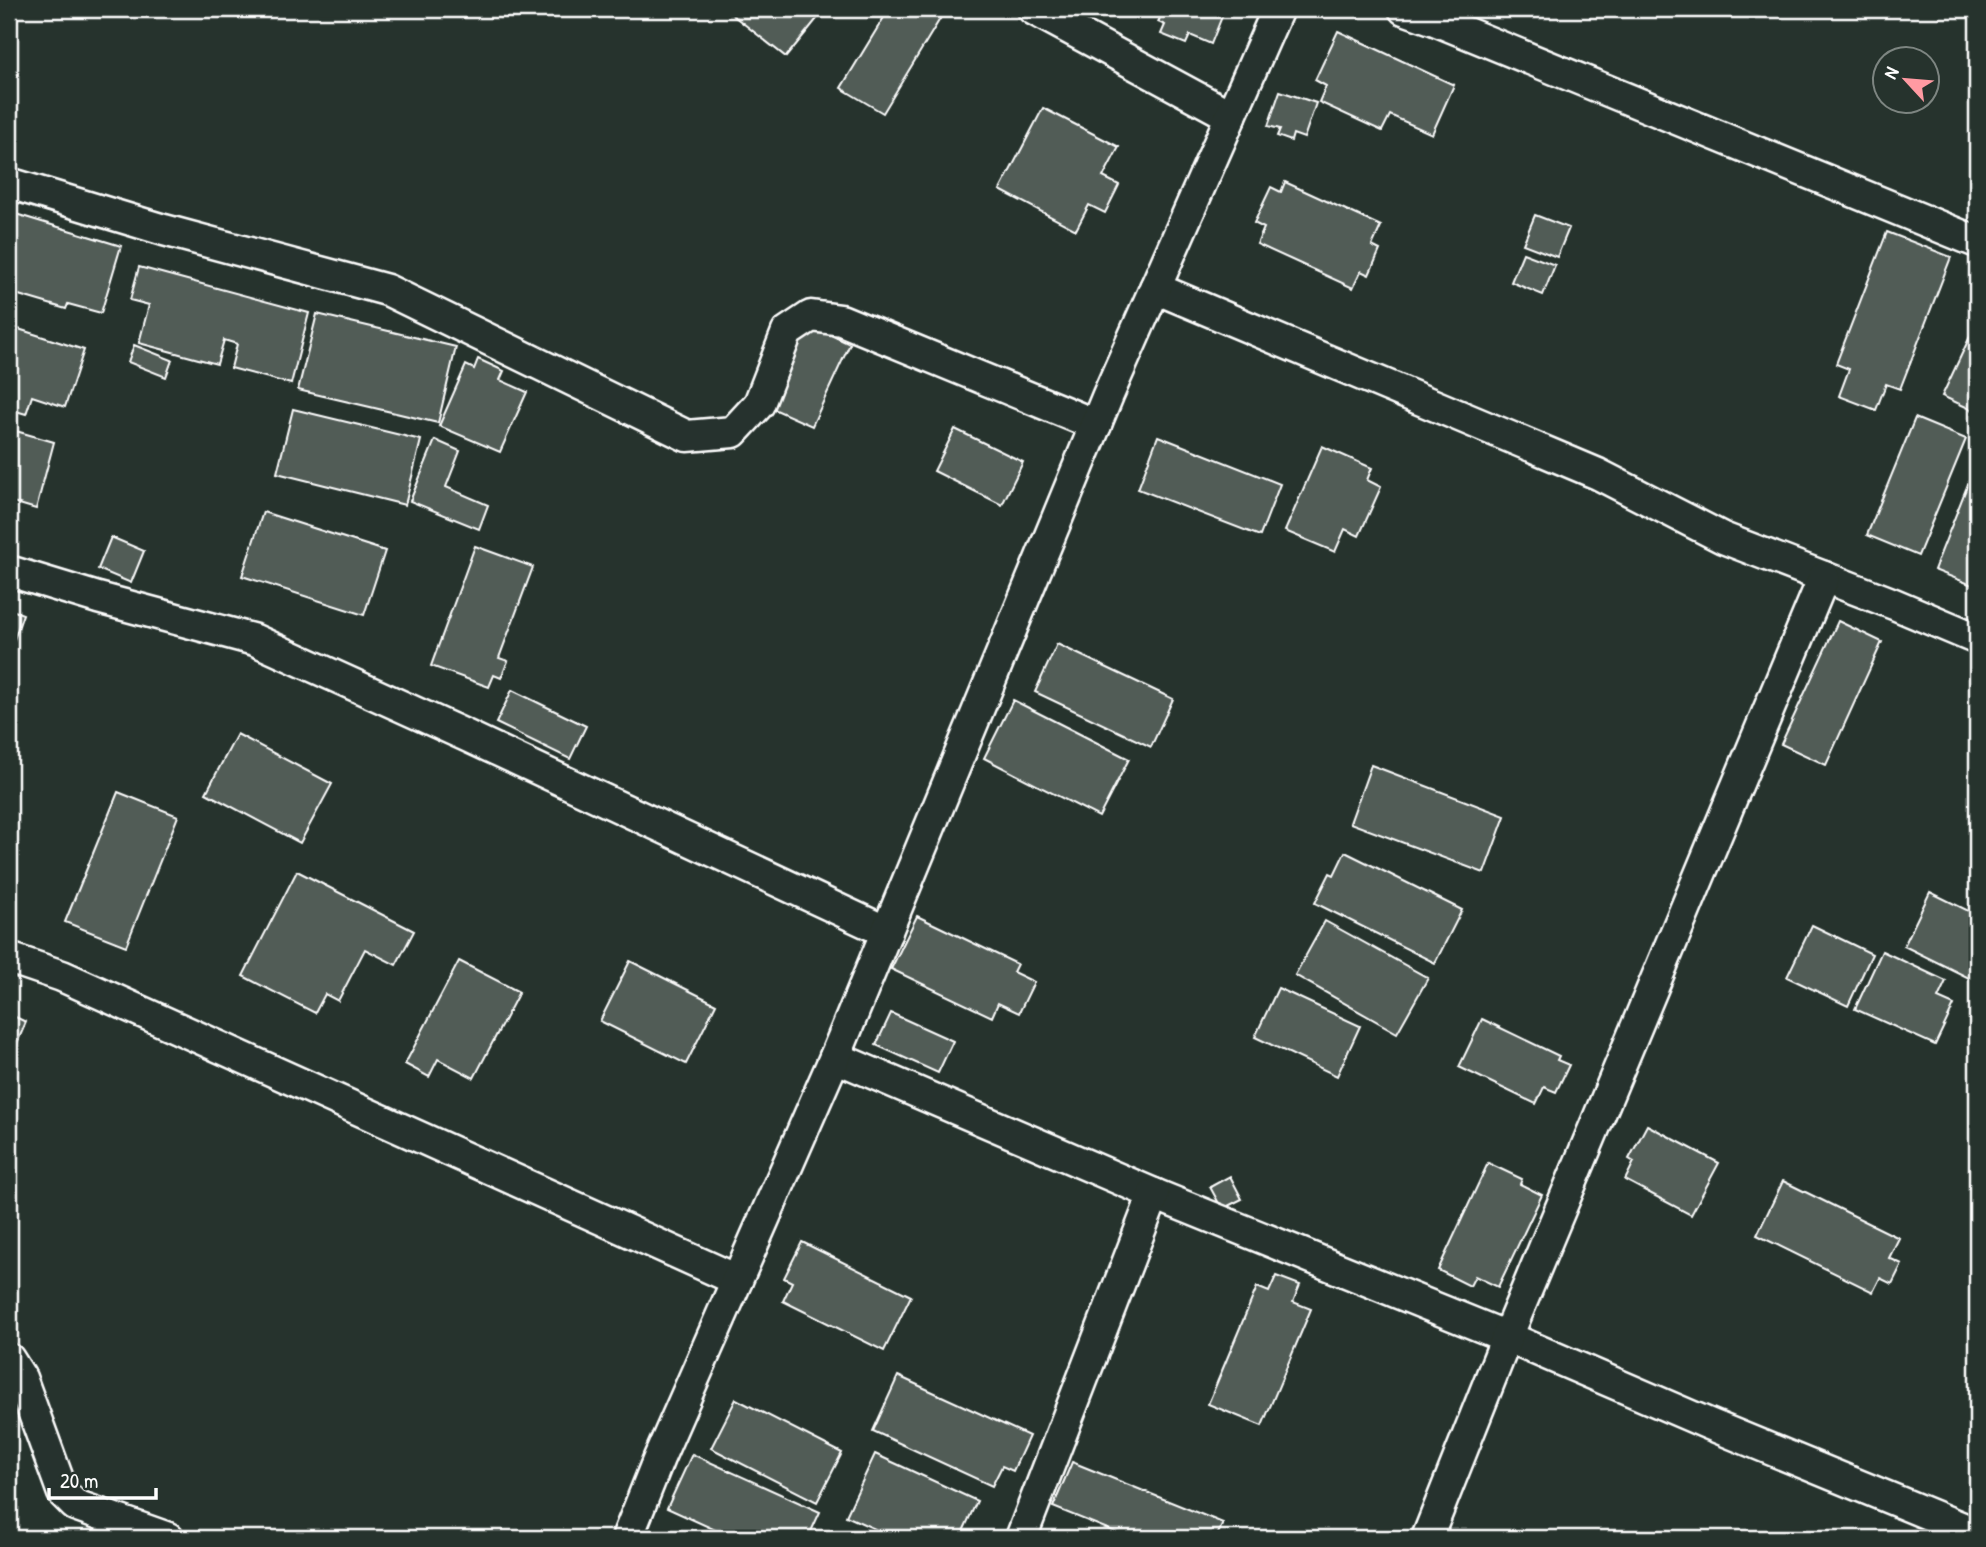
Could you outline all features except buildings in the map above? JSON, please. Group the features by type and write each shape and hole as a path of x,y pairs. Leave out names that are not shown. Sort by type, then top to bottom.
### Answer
{"street":[{"path":"1033,9 1231,116"},
{"path":"627,1538 659,1458 835,1057 1096,425 1278,9"},
{"path":"1404,9 1977,242"},
{"path":"9,183 164,230 387,290 687,436 733,432 759,404 787,332 811,316 841,320 1096,425"},
{"path":"1155,288 1598,474 1723,538 1977,639"},
{"path":"9,571 255,640 887,932"},
{"path":"1427,1538 1507,1337 1824,578"},
{"path":"9,958 62,976 737,1280"},
{"path":"835,1057 1154,1194 1507,1337 1709,1424 1977,1534"},
{"path":"1021,1538 1154,1194"},
{"path":"9,1359 21,1378 63,1493 75,1505 168,1538"}]}
